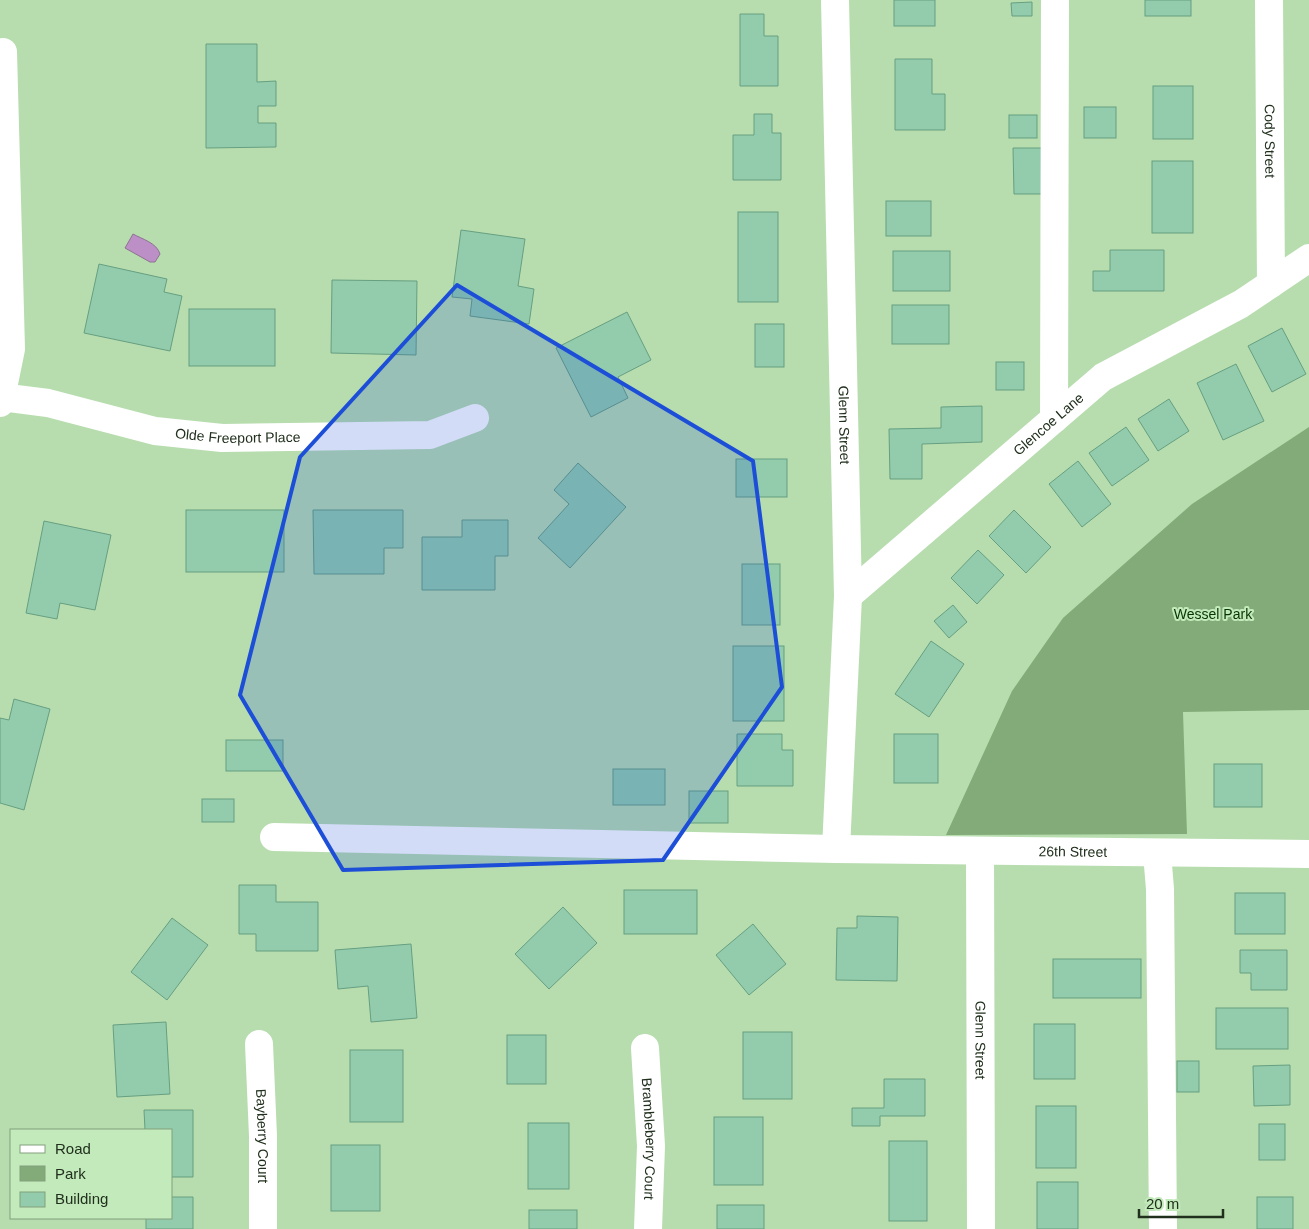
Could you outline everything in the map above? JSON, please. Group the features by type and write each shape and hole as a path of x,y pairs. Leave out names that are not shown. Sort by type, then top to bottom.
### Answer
{"street":[{"name":"Glenn Street","path":"835,0 848,596 836,849"},
{"path":"1054,419 1055,0"},
{"name":"Cody Street","path":"1270,0 1271,284"},
{"path":"0,399 11,349 3,52"},
{"name":"Glencoe Lane","path":"848,596 1103,378 1241,304 1309,258"},
{"name":"Olde Freeport Place","path":"0,399 48,403 155,431 222,438 430,436 475,418"},
{"name":"26th Street","path":"274,837 836,849 1309,854"},
{"name":"Glenn Street","path":"980,851 981,1229"},
{"path":"1157,853 1160,890 1163,1229"},
{"name":"Bayberry Court","path":"259,1044 263,1136 263,1229"},
{"name":"Brambleberry Court","path":"645,1048 651,1146 648,1229"}],"highlighted area":[{"path":"457,285 753,461 782,687 663,860 343,870 240,695 300,457"}],"green space":[{"name":"Wessel Park","path":"1309,427 1309,710 1183,712 1187,834 946,835 1012,691 1063,618 1192,504"}],"shaded area":[{"path":"133,234 156,247 160,254 155,262 150,262 125,248"}],"building":[{"path":"894,0 935,0 935,26 894,26"},
{"path":"1145,0 1191,0 1191,16 1145,16"},
{"path":"1032,2 1032,16 1012,16 1011,3"},
{"path":"740,14 764,14 764,36 778,36 778,86 740,86"},
{"path":"206,44 257,44 257,82 276,81 276,106 258,106 258,123 276,123 276,147 206,148"},
{"path":"895,59 932,59 932,94 945,94 945,130 895,130"},
{"path":"1153,86 1193,86 1193,139 1153,139"},
{"path":"1084,107 1116,107 1116,138 1084,138"},
{"path":"754,114 772,114 772,133 781,133 781,180 733,180 733,135 754,135"},
{"path":"1009,115 1037,115 1037,138 1009,138"},
{"path":"1013,148 1044,148 1044,194 1014,194"},
{"path":"1152,161 1193,161 1193,233 1152,233"},
{"path":"886,201 931,201 931,236 886,236"},
{"path":"738,212 778,212 778,302 738,302"},
{"path":"461,230 525,239 518,286 534,289 529,324 470,316 472,299 452,297"},
{"path":"1110,250 1164,250 1164,291 1093,291 1093,271 1110,271"},
{"path":"893,251 950,251 950,291 893,291"},
{"path":"99,264 167,279 164,292 182,296 170,351 84,333"},
{"path":"332,280 417,281 416,355 331,353"},
{"path":"892,305 949,305 949,344 892,344"},
{"path":"189,309 275,309 275,366 189,366"},
{"path":"627,312 651,360 618,377 628,398 591,417 556,348"},
{"path":"755,324 784,324 784,367 755,367"},
{"path":"1282,328 1306,374 1272,392 1248,346"},
{"path":"996,362 1024,362 1024,390 996,390"},
{"path":"1236,364 1264,421 1223,440 1197,383"},
{"path":"1169,399 1189,431 1158,451 1138,419"},
{"path":"982,406 982,442 922,444 922,479 890,479 889,429 941,428 941,407"},
{"path":"1126,427 1149,460 1112,486 1089,453"},
{"path":"736,459 787,459 787,497 736,497"},
{"path":"1078,461 1111,504 1082,527 1049,484"},
{"path":"578,463 626,507 570,568 538,538 569,504 554,490"},
{"path":"186,510 284,510 284,572 186,572"},
{"path":"313,510 403,510 403,548 384,548 384,574 314,574"},
{"path":"1014,510 1051,547 1026,573 989,536"},
{"path":"462,520 508,520 508,556 495,556 495,590 422,590 422,537 462,537"},
{"path":"44,521 111,535 95,610 60,603 57,619 26,613"},
{"path":"978,550 1004,575 977,604 951,578"},
{"path":"742,564 780,564 780,625 742,625"},
{"path":"953,605 967,622 949,638 934,621"},
{"path":"931,641 964,664 929,717 895,694"},
{"path":"733,646 784,646 784,721 733,721"},
{"path":"14,699 50,709 24,810 0,803 0,718 9,720"},
{"path":"737,734 782,734 782,750 793,750 793,786 737,786"},
{"path":"894,734 938,734 938,783 894,783"},
{"path":"226,740 283,740 283,771 226,771"},
{"path":"1214,764 1262,764 1262,807 1214,807"},
{"path":"613,769 665,769 665,805 613,805"},
{"path":"689,791 728,791 728,823 689,823"},
{"path":"202,799 234,799 234,822 202,822"},
{"path":"239,885 276,885 276,902 318,902 318,951 256,951 256,934 239,934"},
{"path":"624,890 697,890 697,934 624,934"},
{"path":"1235,893 1285,893 1285,934 1235,934"},
{"path":"563,907 597,943 549,989 515,954"},
{"path":"857,916 898,917 897,981 836,980 837,928 857,928"},
{"path":"172,918 208,945 167,1000 131,972"},
{"path":"753,924 786,964 749,995 716,955"},
{"path":"411,944 417,1018 371,1022 368,986 338,989 335,950"},
{"path":"1240,950 1287,950 1287,990 1251,990 1251,973 1240,973"},
{"path":"1053,959 1141,959 1141,998 1053,998"},
{"path":"1216,1008 1288,1008 1288,1049 1216,1049"},
{"path":"166,1022 170,1094 117,1097 113,1025"},
{"path":"1034,1024 1075,1024 1075,1079 1034,1079"},
{"path":"743,1032 792,1032 792,1099 743,1099"},
{"path":"507,1035 546,1035 546,1084 507,1084"},
{"path":"350,1050 403,1050 403,1122 350,1122"},
{"path":"1177,1061 1199,1061 1199,1092 1177,1092"},
{"path":"1290,1065 1290,1105 1254,1106 1253,1066"},
{"path":"884,1079 925,1079 925,1116 880,1116 880,1126 852,1126 852,1108 884,1108"},
{"path":"1036,1106 1076,1106 1076,1168 1036,1168"},
{"path":"144,1110 193,1110 193,1177 172,1177 172,1129 145,1129"},
{"path":"714,1117 763,1117 763,1185 714,1185"},
{"path":"528,1123 569,1123 569,1189 528,1189"},
{"path":"1259,1124 1285,1124 1285,1160 1259,1160"},
{"path":"889,1141 927,1141 927,1221 889,1221"},
{"path":"331,1145 380,1145 380,1211 331,1211"},
{"path":"1037,1182 1078,1182 1078,1229 1037,1229"},
{"path":"172,1197 193,1197 193,1229 146,1229 146,1219 172,1219"},
{"path":"1257,1197 1293,1197 1293,1229 1257,1229"},
{"path":"717,1205 764,1205 764,1229 717,1229"},
{"path":"529,1210 577,1210 577,1229 529,1229"}]}
